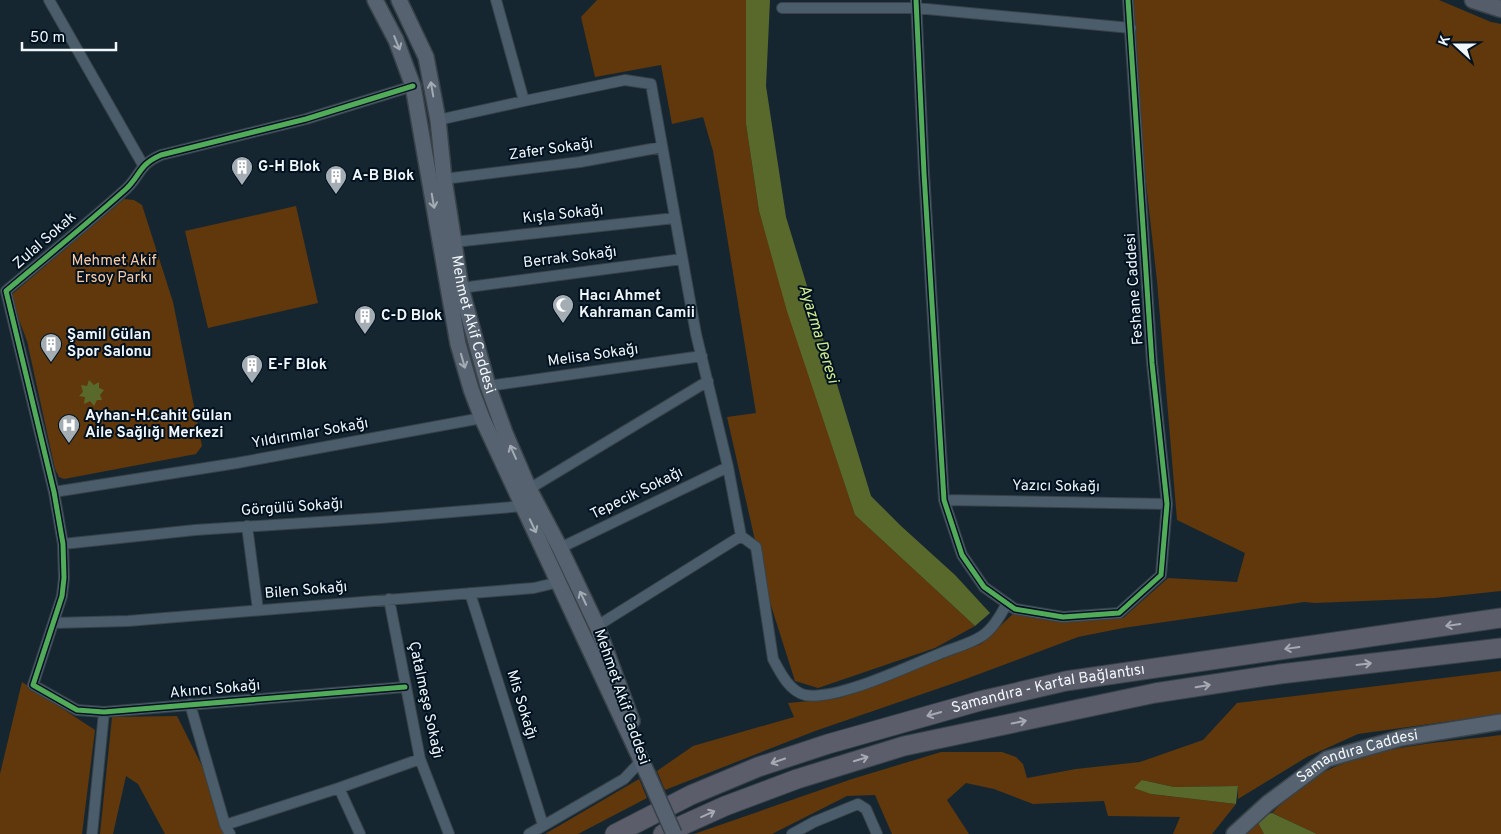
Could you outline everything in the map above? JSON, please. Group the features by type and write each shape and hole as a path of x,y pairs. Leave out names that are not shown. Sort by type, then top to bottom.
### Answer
{"highway":[{"name":"Samandıra - Kartal Bağlantısı","path":"615,834 691,795 758,768 828,744 980,701 1066,681 1501,618"},
{"name":"Samandıra - Kartal Bağlantısı","path":"663,834 725,806 788,782 904,746 1155,693 1280,674 1501,648"}],"main road":[{"name":"Mehmet Akif Caddesi","path":"375,0 396,40 413,86 422,144 448,246 488,386 505,433 529,489 560,548 597,626 631,718 648,775"},
{"name":"Mehmet Akif Caddesi","path":"399,0 426,57 438,120 458,344 471,389 482,418 648,775"},
{"path":"1472,0 1501,9"},
{"path":"422,144 438,120"},
{"path":"524,506 529,489"},
{"name":"Samandıra Caddesi","path":"1234,834 1268,803 1327,759 1401,738 1501,722"},
{"path":"648,775 674,834"}],"street":[{"path":"49,0 143,165 161,156 306,119 413,86"},
{"path":"496,0 524,101"},
{"name":"Feshane Caddesi","path":"1007,603 1015,608 1063,617 1119,613 1161,575 1167,504 1152,363 1128,0"},
{"path":"438,120 625,80 651,84 682,259 728,467 741,536 756,547 773,659 781,674 794,690 803,694 817,696 849,690 982,636 999,619 1007,603 984,587 962,555 944,500 924,173 916,4"},
{"path":"782,8 916,4 1131,28"},
{"name":"Zafer Sokağı","path":"444,179 580,162 662,147"},
{"name":"Zulal Sokak","path":"33,684 62,596 64,578 63,544 54,492 6,291 128,188 143,165"},
{"name":"Kışla Sokağı","path":"448,246 675,218"},
{"name":"Berrak Sokağı","path":"461,288 682,259"},
{"name":"Melisa Sokağı","path":"488,386 702,356"},
{"path":"529,489 708,381"},
{"name":"Yıldırımlar Sokağı","path":"54,492 237,463 482,418"},
{"name":"Tepecik Sokağı","path":"560,548 728,467"},
{"name":"Yazıcı Sokağı","path":"944,500 1167,504"},
{"name":"Görgülü Sokağı","path":"63,544 195,530 524,506"},
{"path":"247,526 258,610"},
{"path":"597,626 741,536"},
{"name":"Bilen Sokağı","path":"54,623 128,621 534,588 559,582"},
{"name":"Mis Sokağı","path":"470,593 543,826"},
{"name":"Çatalmeşe Sokağı","path":"389,599 420,759 449,834"},
{"name":"Akıncı Sokağı","path":"33,684 77,710 104,712 405,686"},
{"path":"190,704 227,829 420,759"},
{"path":"92,834 104,712"},
{"path":"528,834 624,779 641,761"},
{"path":"339,788 360,834"},
{"path":"792,834 814,822 858,804 866,809 877,834"}],"green space":[{"path":"597,0 746,0 746,124 759,211 788,311 855,515 975,626 935,648 818,688 795,681 767,593 727,417 756,413 713,151 703,117 672,124 661,65 595,77 581,17"},
{"path":"1132,0 1439,0 1491,22 1501,24 1501,591 1435,598 1304,602 1123,628 1078,637 963,680 815,731 665,790 657,771 693,746 794,717 788,703 840,698 981,644 1014,613 1059,621 1123,618 1168,578 1237,582 1245,553 1177,520 1157,281 1134,75"},
{"name":"Mehmet Akif Ersoy Parkı","path":"124,199 134,200 142,205 173,302 202,446 196,454 64,479 59,477 55,469 27,341 10,296"},
{"path":"296,206 318,303 208,328 185,231"},
{"path":"1501,671 1501,714 1358,734 1307,757 1238,799 1238,786 1174,787 1142,780 1151,794 1236,804 1212,834 1173,834 1180,817 1108,816 1104,801 1033,804 994,789 966,783 947,800 969,834 892,834 875,795 847,796 772,834 694,834 852,779 941,752 1002,752 1016,757 1023,764 1027,778 1076,769 1140,762 1203,740 1237,703"},
{"path":"22,682 95,730 82,834 0,834 0,774"},
{"path":"177,716 236,834 165,834 138,784 126,776 113,834 100,834 112,717"},
{"path":"1501,735 1501,834 1317,834 1272,813 1307,782 1341,764 1385,751 1432,743"},
{"path":"639,779 647,798 578,834 545,834"},
{"path":"1255,817 1264,834 1239,834"}],"water":[{"name":"Ayazma Deresi","path":"746,0 770,0 766,86 786,217 871,496 955,575 990,613 975,626 855,515 787,311 759,211 746,124"},
{"path":"89,380 94,385 99,382 99,388 104,390 100,395 102,400 97,400 94,406 90,401 84,404 85,397 79,396 83,392 81,385 87,386"},
{"path":"1142,780 1174,787 1238,786 1236,804 1151,794 1134,788"},
{"path":"1272,813 1317,834 1264,834 1255,817"}],"cycle path":[{"path":"916,0 924,173 944,500 962,555 984,587 1015,609 1063,617 1119,613 1161,575 1167,504 1152,363 1128,0"},
{"path":"405,687 104,712 77,710 33,685 62,596 64,578 63,544 54,492 6,291 126,189 144,166 161,155 306,119 413,86"}],"place":[{"name":"G-H Blok","path":"242,186"},
{"name":"A-B Blok","path":"336,195"},
{"name":"Hacı Ahmet Kahraman Camii","path":"563,324"},
{"name":"C-D Blok","path":"365,335"},
{"name":"Şamil Gülan Spor Salonu","path":"51,363"},
{"name":"E-F Blok","path":"252,384"},
{"name":"Ayhan-H.Cahit Gülan Aile Sağlığı Merkezi","path":"69,444"}]}
